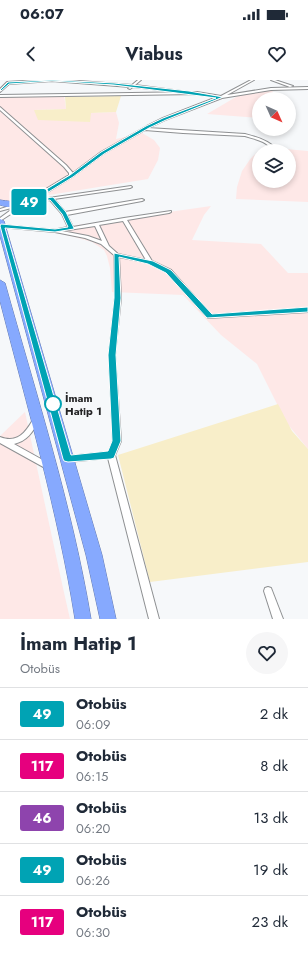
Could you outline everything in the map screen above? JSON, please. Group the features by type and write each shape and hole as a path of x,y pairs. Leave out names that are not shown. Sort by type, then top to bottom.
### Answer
{"highway":[{"path":"0,202 8,205 24,204"},
{"path":"0,222 68,459 94,555 108,619"},
{"path":"1,290 50,468 76,576 83,619"}],"street":[{"path":"0,90 8,83 52,80 97,81 132,87 221,97 271,89 308,88"},
{"path":"122,95 140,80"},
{"path":"0,222 24,204 71,176 97,157 145,129 164,119 221,97 254,80"},
{"path":"272,80 299,88"},
{"path":"0,96 199,94"},
{"path":"0,108 65,166 71,173 71,176"},
{"path":"145,129 240,135 260,140 267,144"},
{"path":"0,210 51,198 130,187"},
{"path":"51,198 64,214 71,228"},
{"path":"64,214 142,200"},
{"path":"55,231 169,212"},
{"path":"124,219 150,262"},
{"path":"0,222 86,236 108,247 116,254 150,262 169,271 210,317 308,310"},
{"path":"96,224 108,247"},
{"path":"116,254 118,292 112,355 117,441 111,455 154,619"},
{"path":"2,441 15,442 26,436 37,418"},
{"path":"2,441 11,448 42,462 50,468"},
{"path":"68,459 111,455"},
{"path":"268,591 278,619"}],"shaded area":[{"path":"269,89 273,92 252,92"},
{"path":"252,92 252,117 207,114 241,94"},
{"path":"64,95 66,109 34,110 90,122 90,113 116,112 119,123 116,139 142,133 154,140 160,148 158,160 148,179 0,203 0,96"},
{"path":"296,150 308,151 308,202 236,199 237,187 242,171 252,157 252,188 296,188"},
{"path":"211,206 204,215 192,240 261,244 288,273 308,273 308,449 286,422 257,364 221,335 183,295 112,292 110,268 104,250 92,242 56,232 57,228"},
{"path":"25,412 70,619 0,619 0,436"}],"sand":[{"path":"121,96 116,112 91,113 90,122 38,120 34,110 66,109 65,97"},
{"path":"278,404 292,431 308,449 308,562 150,582 118,455"}],"bus line":[{"name":"49","path":"0,90 8,83 52,80 114,84 221,97 164,119 148,127 102,153 76,173 28,202 51,198 64,214 71,228 55,231 1,226 68,459 111,455 117,441 112,355 118,298 116,254 150,262 169,271 210,317 308,310"}],"place":[{"name":"İmam Hatip 1","path":"53,404"}]}
